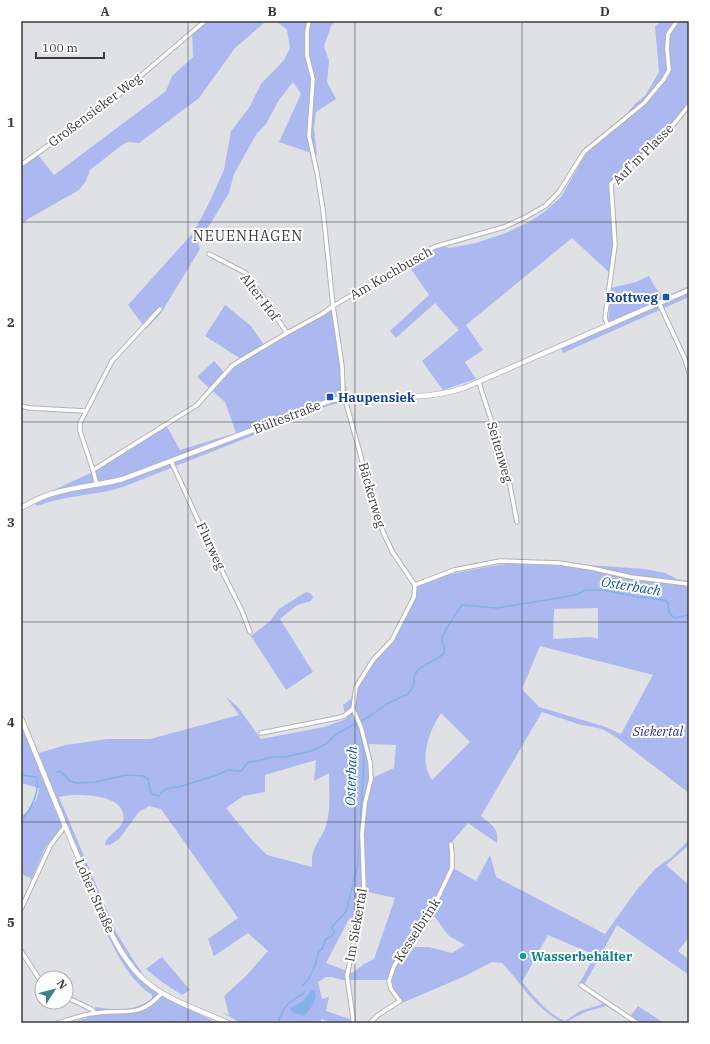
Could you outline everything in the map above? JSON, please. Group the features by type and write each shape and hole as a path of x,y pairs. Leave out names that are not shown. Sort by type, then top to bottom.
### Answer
{"street":[{"name":"Großensieker Weg","path":"21,165 117,96 205,21"},
{"path":"309,21 307,31 307,55 313,80 309,136 323,210 333,306 345,398"},
{"name":"Am Kochbusch","path":"93,470 197,405 232,366 434,247 504,227 526,218 545,206 559,192 584,152 644,103 664,79 669,70 667,49 668,34 677,21"},
{"name":"Auf'm Plasse","path":"608,326 605,318 615,245 611,184 662,139 689,105"},
{"name":"Alter Hof","path":"209,254 246,273 287,333"},
{"name":"Bültestraße","path":"21,508 56,492 123,479 326,402 345,398 427,396 450,393 479,383 689,290"},
{"path":"659,303 685,359 689,373"},
{"path":"97,485 80,431 80,423 112,361 160,309"},
{"name":"Seitenweg","path":"479,383 506,465 516,522"},
{"name":"Bäckerweg","path":"345,398 373,507 392,553 415,585"},
{"path":"21,406 30,408 85,411"},
{"name":"Flurweg","path":"171,460 213,553 242,611 250,632"},
{"path":"415,585 454,570 500,561 559,562 631,576 689,584"},
{"name":"Im Siekertal","path":"353,1023 347,976 364,890 362,834 365,803 371,779 370,762 360,724 353,709 356,687 373,660 392,640 414,597 415,585"},
{"path":"261,733 337,718 344,716 353,709"},
{"name":"Loher Straße","path":"21,718 112,935 125,957 141,976 162,993 228,1023"},
{"path":"21,909 50,846 65,826"},
{"name":"Kesselbrink","path":"370,1023 378,1015 400,1001 391,989 389,981 394,966 434,906 452,868 451,844"},
{"path":"21,951 34,971"},
{"path":"581,985 637,1023"},
{"path":"58,1023 95,1013 137,1012 154,1003 162,993"},
{"path":"74,1001 91,1009 95,1013"}],"green space":[{"path":"203,21 272,21 264,23 235,48 199,98 139,143 128,142 122,145 90,170 86,181 79,190 28,219 21,225 21,166 38,155 54,175 166,91 172,76 193,57 192,31"},
{"path":"276,21 335,21 331,26 324,46 329,61 327,82 336,99 316,112 314,129 317,155 279,142 301,94 293,82 279,100 266,124 257,133 234,174 229,193 198,244 200,249 161,313 146,329 128,305 193,233 224,170 231,131 249,108 261,84 284,60 290,48 287,30"},
{"path":"662,21 689,21 689,108 663,142 613,184 617,228 613,276 572,238 466,325 483,350 465,362 476,379 443,390 422,361 459,330 435,303 396,338 390,331 429,295 409,266 442,245 449,248 476,243 506,233 529,222 544,212 561,197 585,155 624,117 635,104 645,96 659,72 655,26"},
{"path":"649,276 656,289 664,297 689,286 689,297 563,353 560,345 608,324 611,288 636,282"},
{"path":"225,305 250,325 265,346 331,308 349,402 330,405 123,487 47,502 37,506 32,500 93,472 166,425 180,450 236,433 225,402 197,377 214,361 224,372 241,359 205,336"},
{"name":"Siekertal","path":"561,561 589,565 645,569 665,573 677,579 689,581 689,793 616,737 602,729 578,724 542,712 481,816 496,830 497,843 468,823 451,843 453,868 476,881 490,855 496,877 605,934 636,891 655,869 672,857 689,840 689,845 666,865 689,885 689,937 678,951 689,960 689,975 617,925 584,985 621,1010 618,1013 606,1006 585,1012 564,1023 554,1018 538,1005 502,963 492,962 465,976 402,1003 392,988 389,980 343,980 326,977 318,982 322,999 329,997 326,1011 350,1019 350,1023 334,1023 321,1019 320,1023 241,1023 223,1013 229,1015 224,996 247,975 268,951 248,933 214,956 208,939 238,918 161,809 149,806 139,812 119,839 110,845 105,845 108,838 123,821 123,812 118,805 110,800 88,795 77,795 59,797 116,932 142,972 138,976 151,989 165,998 218,1023 69,1023 97,1014 95,1007 110,1009 132,1008 146,1003 152,998 152,995 132,977 113,946 63,826 46,846 32,879 21,874 21,817 35,801 39,788 21,783 21,712 39,753 66,745 107,739 150,739 239,715 226,697 237,706 261,739 324,727 346,719 343,705 351,699 355,683 371,661 392,639 414,597 412,587 432,579 471,570 516,563 538,563 562,566","holes":["598,608 598,639 591,637 553,639 554,609","540,646 653,675 621,734 606,727 539,707 522,689","441,713 470,742 432,780 426,764 426,755 429,737","369,744 396,745 394,768 372,778","316,760 314,781 329,773 328,820 324,832 314,849 312,867 267,855 252,840 226,808 243,796 265,792 265,775","368,892 395,898 374,959 352,973 326,963 349,919 362,922","433,911 434,916 449,936 465,945 452,953 429,947 410,947","548,935 595,955 578,986 603,1004 580,1011 565,1021 552,1014 522,982"]},
{"path":"306,592 310,593 313,597 311,601 297,605 280,619 313,672 286,690 251,636 270,621 279,609"},
{"path":"162,957 190,990 182,995 146,969"},
{"path":"638,1006 664,1023 641,1023 630,1017"}],"shaded area":[{"path":"313,990 316,994 315,1000 306,1014 304,1016 292,1012 290,1008 302,1002"}],"waterway":[{"name":"Osterbach","path":"361,732 356,724 387,704 408,694 413,687 415,674 419,669 444,654 445,650 442,638 462,605 497,608 576,595 585,590 603,590 638,597 665,600 668,603 670,613 675,618 689,615"},
{"path":"57,772 60,771 70,781 76,783 96,782 125,775 143,776 148,779 151,794 159,796 164,790 179,787 228,770 241,771 248,762 272,757 286,757 314,750 326,744 335,735 355,724"},
{"name":"Osterbach","path":"302,986 308,980 316,964 318,952 322,949 326,939 332,936 334,932 332,927 346,912 358,864 364,759 362,737"},
{"path":"21,775 36,777 37,782 34,800 28,812 21,820"},
{"name":"Osterbach","path":"278,1023 287,1005 304,992"}],"place":[{"name":"Rottweg","path":"666,297"},
{"name":"Haupensiek","path":"330,397"},
{"name":"Wasserbehälter","path":"523,956"}],"district":[{"name":"NEUENHAGEN","path":"248,236"}]}
